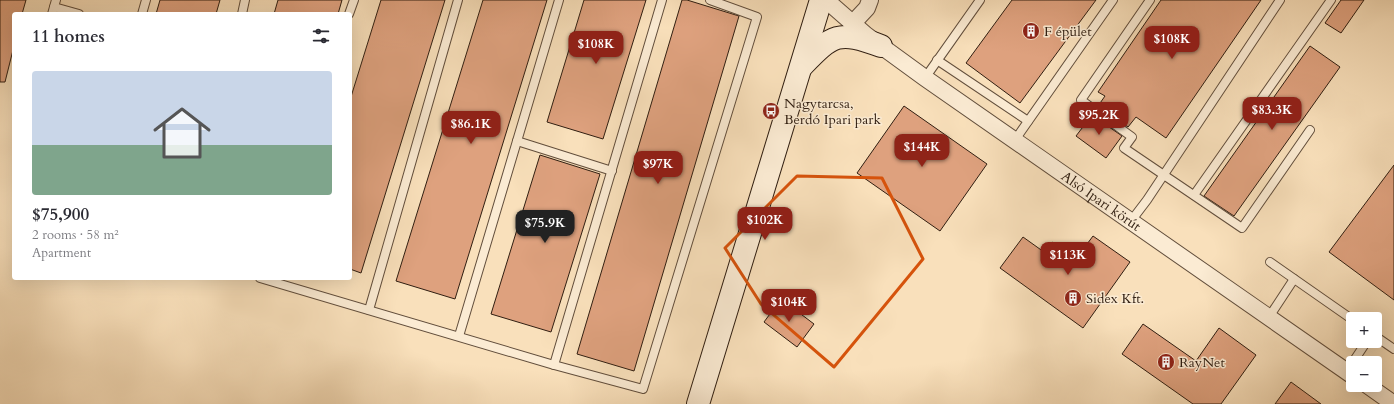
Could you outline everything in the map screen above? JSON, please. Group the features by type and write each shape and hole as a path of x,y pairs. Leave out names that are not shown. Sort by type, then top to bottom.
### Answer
{"main road":[{"path":"698,404 821,0"},
{"path":"800,68 826,43 834,39 850,37 881,46"}],"street":[{"name":"Alsó Ipari körút","path":"826,0 881,46 925,78 1346,370"},
{"path":"853,23 867,8 870,0"},
{"path":"1377,392 1394,404"}],"lane":[{"path":"143,12 146,0"},
{"path":"242,12 245,0"},
{"path":"351,12 354,0"},
{"path":"369,310 458,0"},
{"path":"459,336 559,0"},
{"path":"554,365 662,0"},
{"path":"272,280 554,365 642,389 757,17 710,0"},
{"path":"925,78 980,0"},
{"path":"1014,140 1113,0"},
{"path":"1150,0 1081,100 1132,137 1124,148 1242,228 1310,130"},
{"path":"1131,221 1280,0"},
{"path":"1194,196 1331,0"},
{"path":"54,7 72,12"},
{"path":"937,60 1028,121"},
{"path":"517,141 612,171"},
{"path":"1270,262 1346,315"},
{"path":"1269,317 1294,279"},
{"path":"1382,341 1394,349"}],"highlighted area":[{"path":"797,176 882,178 923,259 834,367 761,304 725,248"}],"building":[{"path":"0,0 26,0 23,12 12,12 12,54 5,82 0,82"},
{"path":"160,0 220,0 217,12 157,12"},
{"path":"278,0 342,0 339,12 275,12"},
{"path":"381,0 445,0 361,273 352,270 352,94"},
{"path":"483,0 547,0 455,299 396,281"},
{"path":"584,0 646,0 603,139 547,122"},
{"path":"682,0 687,0 739,16 634,371 577,354"},
{"name":"F épület","path":"1012,0 1096,0 1020,103 966,63"},
{"path":"1161,0 1261,0 1166,138 1136,117 1128,127 1098,106 1105,96 1098,92"},
{"path":"1341,0 1364,0 1341,33 1325,23"},
{"path":"1310,46 1340,67 1234,216 1204,196"},
{"path":"904,106 987,164 940,231 857,173"},
{"path":"1092,115 1122,136 1106,158 1076,136"},
{"path":"540,155 600,174 551,332 491,314"},
{"path":"1394,165 1394,300 1329,252"},
{"name":"Sidex Kft.","path":"1093,236 1130,262 1083,328 1000,268 1023,237 1044,252 1052,242 1076,259"},
{"path":"781,299 814,324 797,347 764,322"},
{"name":"RayNet","path":"1143,324 1196,361 1219,328 1256,355 1221,404 1193,404 1122,354"},
{"path":"1291,382 1321,404 1275,404"}],"place":[{"name":"F épület","path":"1031,31"},
{"name":"Nagytarcsa, Berdó Ipari park","path":"771,111"},
{"name":"Sidex Kft.","path":"1073,298"},
{"name":"RayNet","path":"1166,362"}]}
